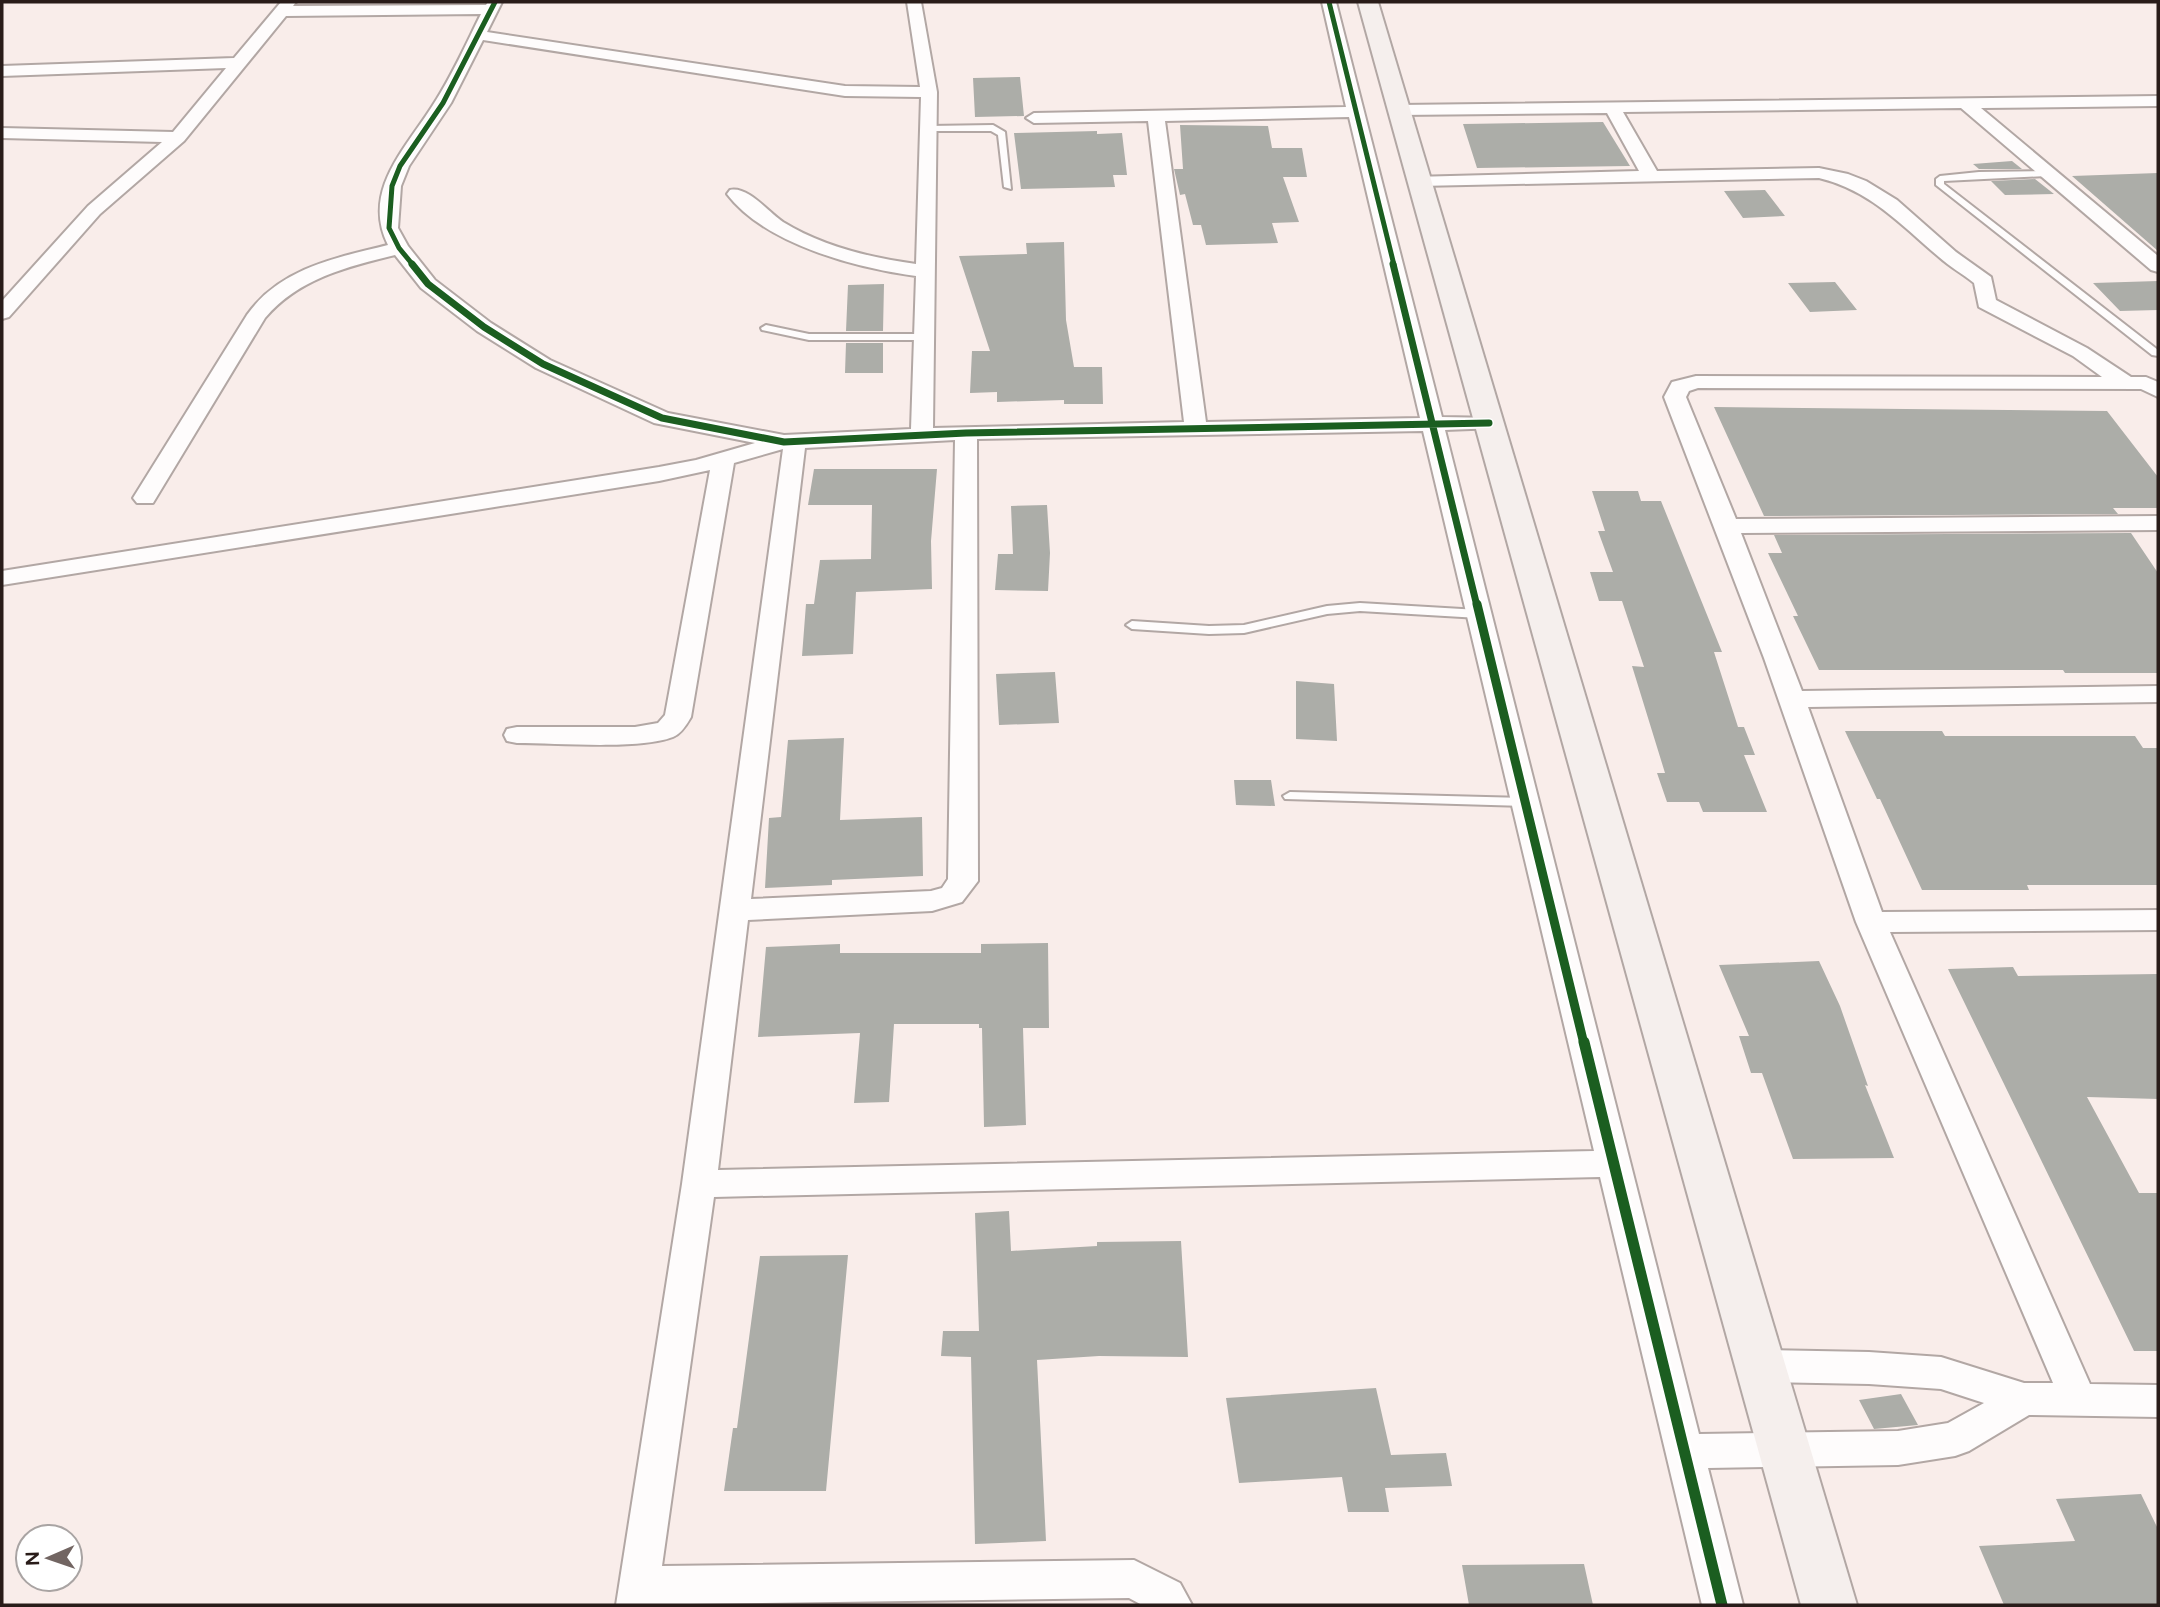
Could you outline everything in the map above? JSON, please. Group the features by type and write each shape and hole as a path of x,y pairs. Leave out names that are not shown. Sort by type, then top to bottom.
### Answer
{"main road":[{"path":"1367,2 1829,1605"}],"street":[{"path":"914,2 929,92 922,434"},
{"path":"1329,2 1722,1605"},
{"path":"2,313 94,210 178,137 286,6 493,5 443,103 400,166 392,186 389,228 398,248 428,284 484,327 543,364 662,418 790,441"},
{"path":"478,35 845,91 929,92"},
{"path":"2,71 240,63"},
{"path":"1399,110 2158,102"},
{"path":"1966,104 2158,266"},
{"path":"1613,109 1651,176"},
{"path":"1034,118 1356,112"},
{"path":"1156,116 1196,427"},
{"path":"2,132 56,136 178,137"},
{"path":"1419,181 1819,173 1858,182 1897,208 1950,257 1984,281 1986,303 2080,352 2126,383"},
{"path":"736,194 782,229 841,254 891,268 925,271"},
{"path":"145,498 257,315 276,294 303,278 337,265 398,248"},
{"path":"2079,1401 1871,922 1794,699 1729,526 1675,397 1680,387 1696,382 2146,383 2158,391"},
{"path":"2,578 632,479 701,466 790,441 922,434 1489,423"},
{"path":"736,910 932,901 952,894 963,881 966,433"},
{"path":"790,441 736,910 699,1184 637,1595 1134,1579 1166,1597 1171,1605"},
{"path":"517,735 635,735 667,730 678,717 723,458"},
{"path":"1729,526 2158,523"},
{"path":"1794,699 2158,694"},
{"path":"1871,922 2158,920"},
{"path":"699,1184 1613,1164"},
{"path":"1762,1366 1869,1368 1941,1373 2024,1399 2158,1401"},
{"path":"1683,1451 1898,1448 1955,1439 2024,1399"}],"lane":[{"path":"929,129 993,128 998,131 1002,134 1008,187"},
{"path":"2046,173 1955,176 1940,179 1940,185 2156,353"},
{"path":"766,328 809,337 924,337"},
{"path":"1132,625 1209,630 1244,629 1327,610 1360,607 1479,614"},
{"path":"1290,796 1525,802"}],"building":[{"path":"1020,77 1024,116 975,117 973,78"},
{"path":"1603,122 1630,166 1477,168 1463,124"},
{"path":"1180,125 1268,126 1272,148 1302,148 1307,177 1283,177 1299,222 1272,223 1278,243 1206,245 1201,225 1193,225 1185,194 1180,195 1174,169 1183,169"},
{"path":"1097,131 1097,134 1122,133 1127,175 1113,175 1115,187 1021,189 1014,133"},
{"path":"2012,161 2022,169 1979,169 1973,164"},
{"path":"2158,173 2158,251 2072,176"},
{"path":"2035,179 2054,194 2005,195 1991,181"},
{"path":"1765,190 1785,216 1743,218 1724,191"},
{"path":"1064,242 1066,320 1074,367 1102,367 1103,404 1064,404 1064,400 997,402 997,392 970,393 972,351 990,351 959,256 1027,254 1026,243"},
{"path":"2158,281 2158,310 2120,311 2093,283"},
{"path":"1835,282 1857,310 1810,312 1788,283"},
{"path":"884,284 883,331 846,331 848,285"},
{"path":"846,343 883,343 883,373 845,373"},
{"path":"1714,407 2107,411 2158,477 2158,508 2113,508 2118,514 1764,516"},
{"path":"814,469 937,469 931,541 932,589 856,592 853,654 802,656 806,604 814,604 820,560 871,559 872,505 808,505"},
{"path":"1592,491 1638,491 1641,501 1661,501 1722,652 1714,652 1738,727 1744,727 1755,755 1744,755 1767,812 1703,812 1699,802 1667,802 1657,773 1665,773 1632,666 1644,667 1622,601 1599,601 1590,572 1613,572 1598,531 1605,531"},
{"path":"1047,505 1050,553 1048,591 995,590 998,554 1013,554 1011,506"},
{"path":"2131,533 2158,573 2158,673 2065,673 2063,670 1819,670 1793,616 1798,616 1768,553 1782,553 1774,535"},
{"path":"1055,672 1059,723 999,725 996,674"},
{"path":"1296,681 1334,684 1337,741 1296,739"},
{"path":"1845,731 1942,731 1945,736 2135,736 2143,748 2158,748 2158,885 2027,885 2029,890 1922,890"},
{"path":"844,738 840,820 922,817 923,876 832,880 832,885 765,888 769,818 781,817 788,740"},
{"path":"1234,780 1271,780 1275,806 1236,805"},
{"path":"1048,943 1049,1028 1023,1028 1026,1125 984,1127 982,1028 979,1028 979,1024 894,1024 889,1102 854,1103 860,1033 758,1037 766,947 840,944 840,953 981,953 981,944"},
{"path":"1819,961 1840,1006 1868,1086 1865,1085 1894,1158 1793,1159 1762,1073 1751,1073 1739,1036 1749,1036 1719,965"},
{"path":"2013,967 2018,976 2158,974 2158,1099 2087,1097 2139,1193 2158,1193 2158,1351 2134,1351 1948,969"},
{"path":"1009,1211 1011,1251 1097,1246 1097,1242 1181,1241 1188,1357 1099,1356 1037,1360 1046,1541 975,1544 971,1357 941,1356 943,1331 979,1331 975,1213"},
{"path":"848,1255 826,1491 724,1491 733,1428 737,1428 760,1256"},
{"path":"1376,1388 1391,1455 1446,1453 1452,1486 1385,1488 1389,1512 1348,1512 1342,1477 1239,1483 1226,1398"},
{"path":"1901,1394 1918,1425 1874,1429 1859,1400"},
{"path":"2141,1494 2158,1529 2158,1605 2004,1605 1979,1546 2075,1541 2056,1499"},
{"path":"1584,1564 1593,1605 1469,1605 1462,1565"}],"cycle path":[{"path":"495,2 443,103 400,166 392,186 389,228 399,248 428,284 484,327 543,364 662,418 784,442 966,433 1489,423"},
{"path":"1329,2 1722,1605"}]}
